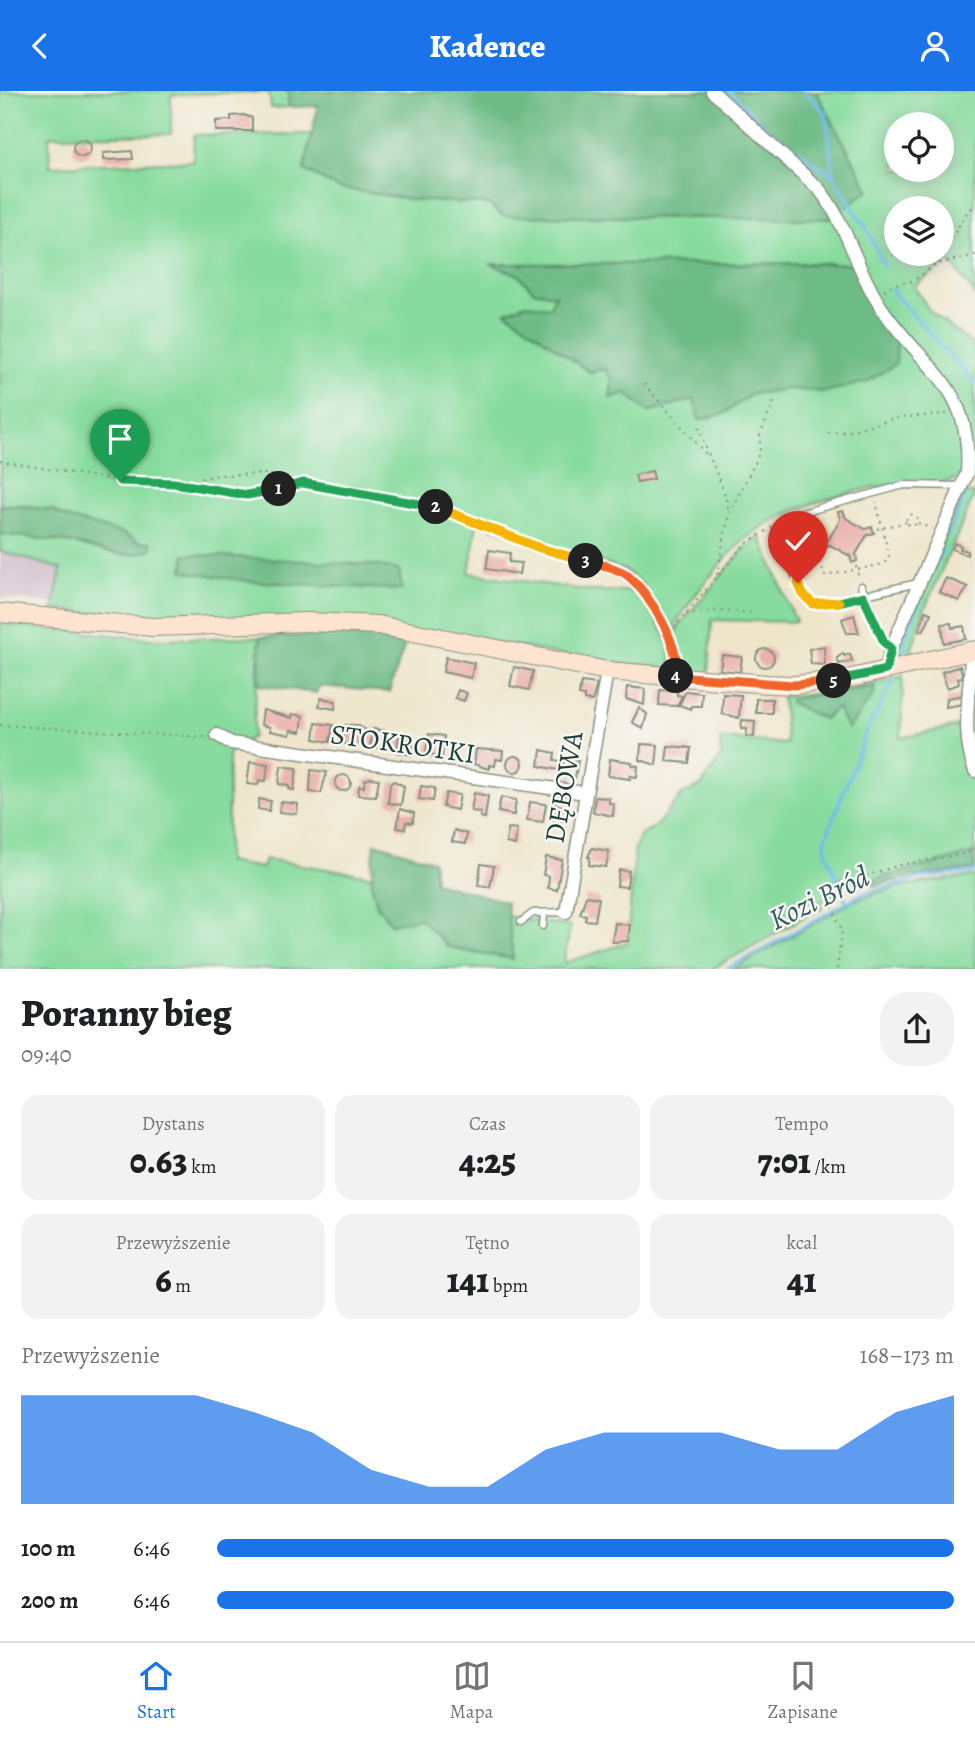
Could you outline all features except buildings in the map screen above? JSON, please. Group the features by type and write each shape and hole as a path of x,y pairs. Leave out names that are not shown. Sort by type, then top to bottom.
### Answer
{"street":[{"path":"712,91 819,189 833,206 877,300 940,374 951,392 958,413 967,446 968,487 941,533 918,583 891,649 886,670"},
{"path":"0,613 153,627 307,622 378,625 607,671 794,685 847,679 973,650 965,725 966,745 975,771"},
{"name":"DĘBOWA","path":"566,912 607,671"},
{"name":"STOKROTKI","path":"217,735 232,743 585,793"}],"lane":[{"path":"794,515 904,485 968,487"},
{"path":"540,548 625,573 641,588 670,641 677,662 676,677"},
{"path":"794,573 803,594 813,604 826,605 918,583"},
{"path":"861,586 884,642 891,649"},
{"path":"522,922 533,913 566,912"},
{"path":"542,926 544,914"}],"path":[{"path":"954,234 975,204"},
{"path":"954,260 975,255"},
{"path":"877,300 889,285 913,281 934,266"},
{"path":"643,384 706,454"},
{"path":"717,575 729,513 760,451 760,435 775,399"},
{"path":"828,433 846,432 896,418 958,413"},
{"path":"699,427 706,454 726,493 729,513"},
{"path":"0,461 120,481 174,483 247,495 303,483"},
{"path":"174,483 219,475 268,474 441,508 540,548"},
{"path":"803,511 822,573 828,577 888,562 874,493"},
{"path":"673,635 685,614 717,575 761,531 794,515"},
{"path":"907,522 912,515 916,516 917,522"},
{"path":"917,522 941,533"},
{"path":"877,529 917,522"},
{"path":"807,565 818,561"},
{"path":"856,568 858,576"},
{"path":"685,614 721,610 756,613"},
{"path":"0,725 201,738 217,735"},
{"path":"837,969 842,943 838,916 825,890 899,865 964,854 975,849"}],"shaded area":[{"path":"0,551 61,569 54,603 0,598"}],"green space":[{"path":"0,91 288,91 289,107 271,108 269,92 171,95 171,134 49,136 50,166 193,161 194,135 312,134 304,170 413,200 489,204 502,216 828,219 869,189 816,91 975,91 975,295 954,266 954,196 884,196 884,266 943,266 914,286 929,310 975,347 975,478 962,474 956,479 940,483 903,483 840,495 802,507 767,523 741,543 718,566 670,632 643,585 625,570 477,523 469,573 592,591 635,591 665,637 671,658 670,668 593,661 469,637 53,610 61,569 0,551 0,534 60,541 119,554 141,553 151,549 121,535 36,507 0,506","holes":["831,263 897,336 825,392 788,389 752,394 723,414 699,420 694,399 682,401 626,393 604,369 589,372 507,312 526,304 550,307 555,295 534,291 517,274 492,264"]},
{"path":"288,91 816,91 869,190 828,219 502,216 489,204 413,200 338,188 304,170 318,106 289,107"},
{"path":"490,264 855,264 870,303 897,336 896,364 867,382 825,392 788,389 752,394 723,414 699,420 694,399 648,412 626,393 610,398 612,380 605,369 590,372 506,312 526,304 550,307 555,295 534,291 517,274"},
{"path":"975,494 925,608 910,654 897,656 900,650 896,647 962,496"},
{"path":"0,506 52,510 67,518 122,533 139,542 151,542 151,549 130,555 119,554 60,541 0,534"},
{"path":"760,536 796,622 712,620 709,674 689,673 677,641 677,628 743,550"},
{"path":"185,554 375,565 399,570 402,590 246,581 183,571"},
{"path":"0,624 154,639 260,637 253,737 229,752 227,862 262,868 265,859 371,876 377,908 420,918 448,947 513,959 507,916 570,926 564,963 627,943 635,848 641,834 655,827 683,794 701,786 721,756 720,738 786,744 782,696 834,692 903,676 901,738 959,726 975,782 975,853 851,888 846,876 830,883 834,894 821,901 823,907 712,969 0,969"},
{"path":"351,634 405,644 389,692 319,686 316,693 259,685 260,637"},
{"path":"875,686 873,696 848,729 837,708 824,719 790,703 790,699"},
{"path":"375,843 433,861 435,882 506,902 513,959 448,947 420,918 392,924 378,905 372,887"},
{"path":"975,853 975,869 909,877 873,886 871,880"},
{"path":"975,876 975,969 734,969 855,900 899,886"}],"waterway":[{"path":"729,91 768,129 833,176 868,231 884,266"},
{"path":"804,91 826,113 833,176"},
{"path":"892,288 895,295 975,383"},
{"path":"948,536 965,497"},
{"path":"932,572 943,548"},
{"path":"904,655 906,636 924,592"},
{"path":"846,901 826,851 825,840 868,728 895,678"},
{"name":"Kozi Bród","path":"727,969 862,894 919,878 975,872"}],"route":[{"path":"120,481 174,483 247,495 303,483 441,508 540,548 607,566 625,573 641,588 652,605 670,641 677,662 676,677 794,685 847,679 886,670 891,649 884,642 863,596 826,605 813,604 808,601 798,583"}]}
